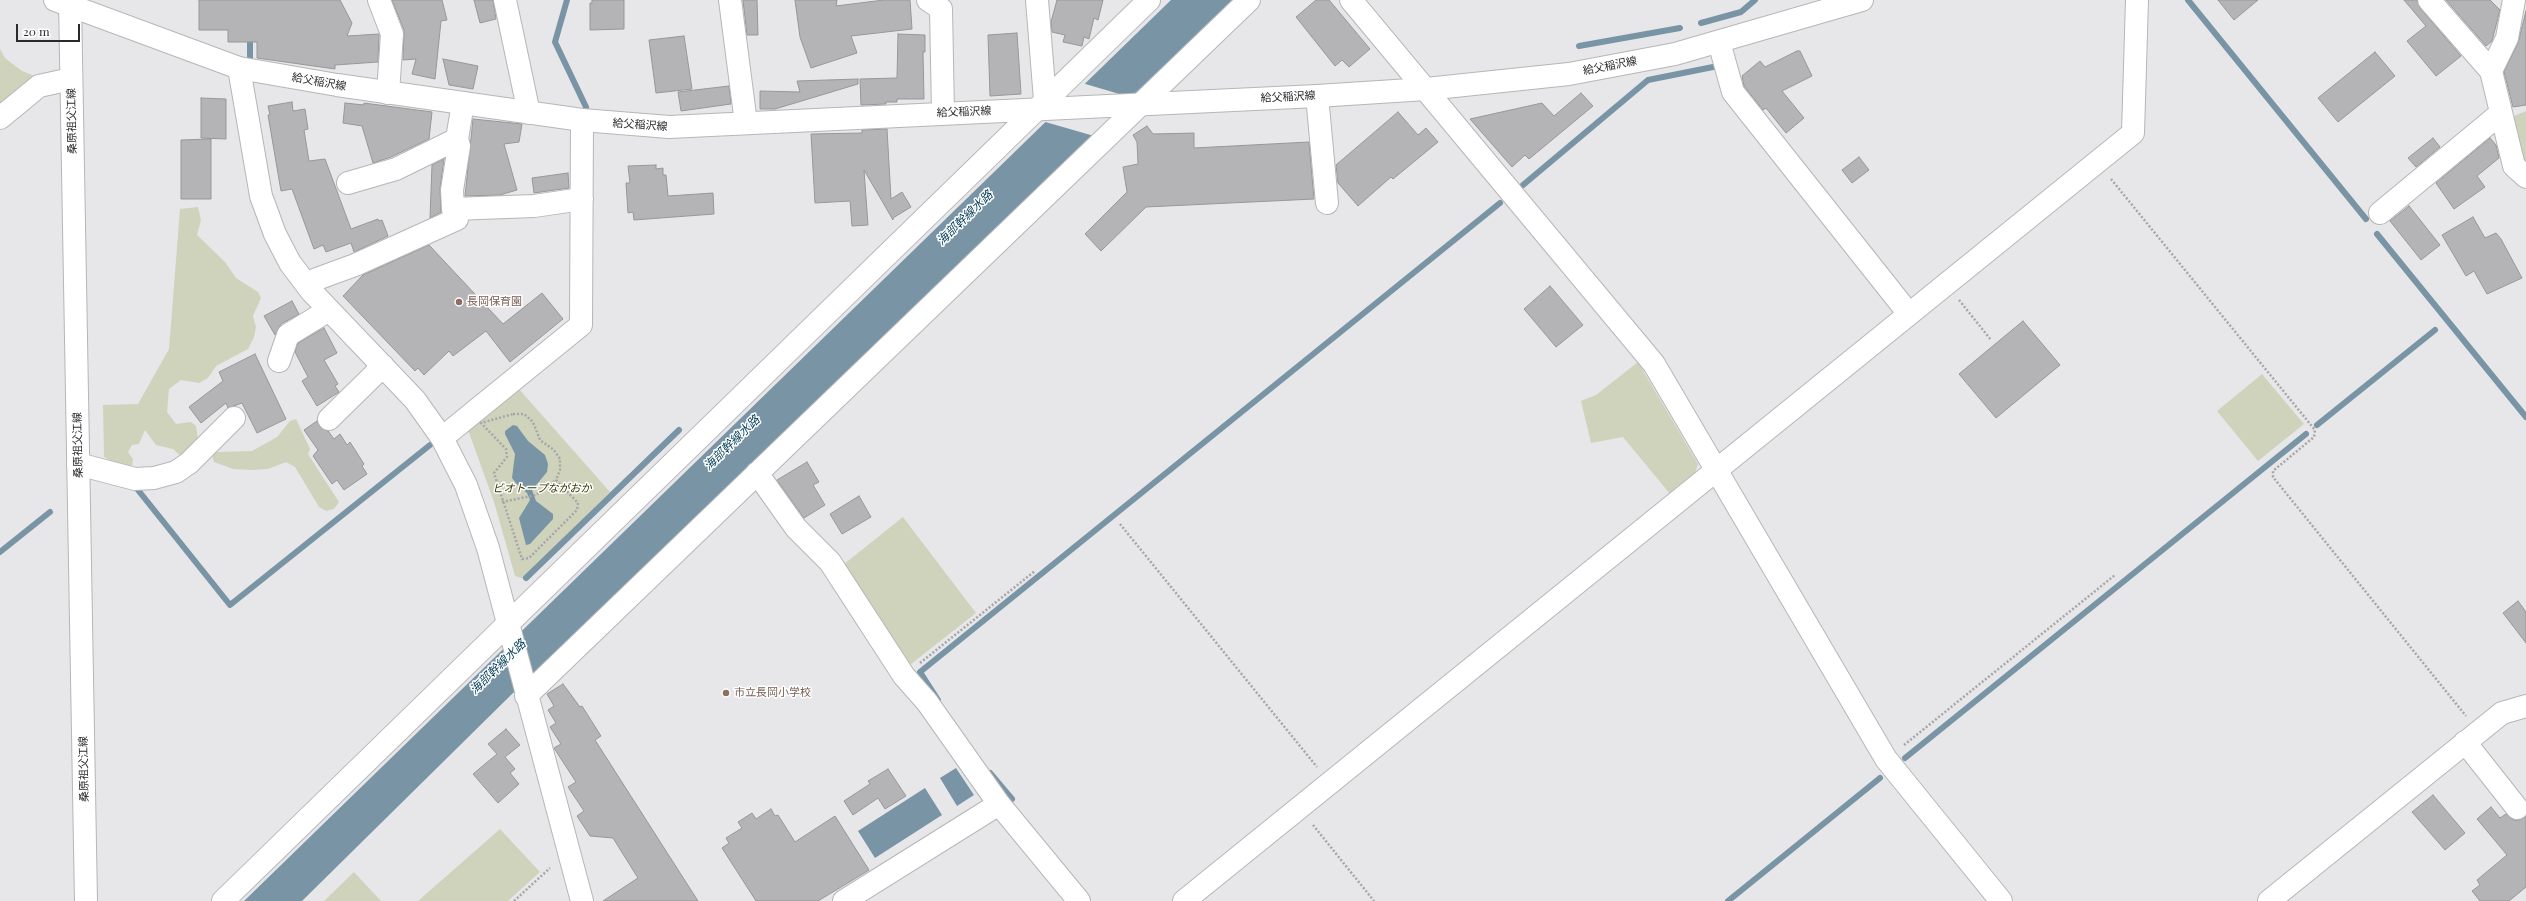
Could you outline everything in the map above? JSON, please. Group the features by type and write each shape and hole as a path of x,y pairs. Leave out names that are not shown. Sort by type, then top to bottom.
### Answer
{"street":[{"path":"379,0 392,34 388,93"},
{"path":"505,0 529,113"},
{"path":"730,0 746,123"},
{"path":"928,0 941,9 943,113"},
{"path":"1037,0 1045,106"},
{"path":"223,901 509,630 1045,106 1149,0"},
{"path":"526,693 757,473 1132,106 1249,0"},
{"path":"1351,0 1654,364 1886,759 2001,901"},
{"name":"給父稲沢線","path":"65,2 239,68 388,93 529,113 582,120 669,128 1045,106 1132,106 1317,96 1426,89 1569,74 1674,54 1862,0"},
{"path":"1184,901 1298,806 2132,133 2137,0"},
{"path":"2429,0 2491,71 2514,166 2526,177"},
{"path":"2491,71 2507,38 2514,0"},
{"name":"桑原祖父江線","path":"65,2 71,79 86,901"},
{"path":"1720,42 1733,92 1909,314"},
{"path":"239,68 261,196 275,234 290,263 329,310 415,400 442,438 466,485 488,548 582,901"},
{"path":"0,118 39,86 71,79"},
{"path":"1317,96 1326,203"},
{"path":"306,283 355,265 457,219 453,209 452,190 459,146 457,139 463,103"},
{"path":"2380,213 2501,113"},
{"path":"442,438 581,325 582,120"},
{"path":"348,183 396,170 457,139"},
{"path":"453,209 534,206 582,199"},
{"path":"279,361 288,335 329,310"},
{"path":"329,418 383,366"},
{"path":"78,464 135,479 154,478 168,474 189,464 234,418"},
{"path":"757,473 796,528 830,562 904,676 927,702 999,804 1079,901"},
{"path":"2269,901 2502,713 2526,706"},
{"path":"2472,737 2517,808"},
{"path":"844,901 999,804"}],"path":[{"path":"2097,162 2315,430 2314,437 2273,471 2272,477 2472,737"},
{"path":"1945,284 1991,340"},
{"path":"502,502 536,495 556,480 560,470 560,459 554,450 540,440 535,431 533,422 524,414 513,414 481,423 506,449 507,457 494,473 502,502 522,559 529,558 577,510 578,503 556,480"},
{"path":"1120,524 1329,782"},
{"path":"904,676 1035,571"},
{"path":"1886,759 2115,575"},
{"path":"1298,806 1374,901"},
{"path":"514,901 568,851"}],"green space":[{"path":"0,49 5,58 22,71 37,77 0,107"},
{"path":"2526,111 2526,170 2507,119"},
{"path":"198,207 201,220 197,235 225,262 236,278 258,292 261,298 253,316 256,327 254,337 248,349 216,366 208,378 199,383 181,380 169,389 167,412 176,424 191,422 196,426 199,446 184,459 173,449 156,445 145,430 139,444 132,445 128,452 133,459 132,466 118,465 104,457 103,405 138,404 169,349 180,209"},
{"path":"1638,362 1698,464 1695,473 1670,494 1623,437 1591,443 1581,401 1596,395"},
{"path":"2262,374 2304,424 2258,461 2217,411"},
{"name":"ビオトープながおか","path":"519,389 610,492 524,579 515,576 494,502 468,430"},
{"path":"296,419 310,449 308,454 339,502 334,509 326,511 319,507 295,467 286,462 268,469 252,470 233,469 214,462 212,455 216,452 252,451 277,437 290,421"},
{"path":"903,517 976,613 906,668 839,568"},
{"path":"500,829 540,872 508,901 418,901"},
{"path":"354,872 381,901 324,901"}],"water":[{"name":"海部幹線水路","path":"1171,0 1232,0 512,694 302,901 244,901"},
{"path":"513,425 517,426 528,441 545,455 548,464 547,472 532,490 536,501 553,514 553,519 530,544 526,545 519,518 530,500 527,493 519,487 512,478 515,454 505,434 505,431"},
{"path":"956,768 974,795 957,806 940,778"},
{"path":"925,788 942,815 875,858 858,831"}],"pier":[{"path":"1082,83 1133,98 1094,136 1042,121"}],"building":[{"path":"199,0 340,0 352,23 347,36 379,34 378,62 335,65 335,69 257,58 257,42 228,42 228,30 199,30"},
{"path":"392,0 442,0 447,20 441,21 435,79 412,74 416,59 403,60 404,30"},
{"path":"474,0 493,0 496,19 480,23"},
{"path":"592,0 624,0 624,29 590,30 590,3 592,3"},
{"path":"743,0 757,0 758,35 747,35"},
{"path":"795,0 837,0 836,6 884,0 910,0 912,29 851,36 857,53 811,68 800,37"},
{"path":"1057,0 1103,0 1098,20 1094,18 1089,39 1084,37 1082,46 1063,42 1065,35 1052,32 1051,22"},
{"path":"1316,0 1329,0 1370,49 1349,67 1342,60 1335,66 1296,17"},
{"path":"2218,0 2258,0 2234,20"},
{"path":"2404,0 2417,0 2420,8 2461,56 2436,76 2407,41 2426,26"},
{"path":"2446,0 2490,0 2500,10 2492,41 2486,46"},
{"path":"2526,11 2526,105 2513,107 2504,72 2518,43"},
{"path":"1017,33 1021,94 990,96 988,35"},
{"path":"898,34 925,35 925,52 923,52 924,99 897,99 897,102 886,102 886,104 861,105 860,79 897,78"},
{"path":"684,36 692,89 656,93 649,40"},
{"path":"1797,51 1800,51 1812,76 1782,91 1804,118 1786,133 1766,108 1763,110 1744,86 1742,76 1760,61 1765,67"},
{"path":"2375,52 2395,76 2338,122 2318,98"},
{"path":"443,59 478,66 473,89 449,85"},
{"path":"858,79 858,84 775,109 760,109 760,91 800,92 797,81"},
{"path":"729,86 731,104 681,111 678,92"},
{"path":"1581,93 1593,106 1529,159 1525,155 1512,167 1470,119 1542,103 1554,116"},
{"path":"201,98 226,99 226,139 201,138"},
{"path":"292,102 293,111 305,109 308,129 304,130 309,161 325,159 351,229 378,219 379,221 382,220 388,236 354,252 351,243 326,252 323,245 314,249 292,189 281,191 268,115 270,115 268,106"},
{"path":"345,103 364,105 364,103 432,112 429,139 391,157 373,163 362,126 343,123"},
{"path":"1398,112 1418,135 1426,128 1438,142 1393,179 1391,177 1358,206 1338,183 1336,165"},
{"path":"473,119 522,124 519,142 504,144 517,190 500,195 465,196"},
{"path":"1147,126 1153,134 1194,133 1194,148 1309,142 1314,199 1146,207 1101,251 1085,234 1127,192 1123,167 1138,164 1137,142 1133,135"},
{"path":"887,129 891,199 902,192 911,207 893,218 893,220 864,170 868,225 852,226 850,201 815,203 811,134 862,133 862,130"},
{"path":"2433,138 2440,147 2416,167 2408,158"},
{"path":"2490,138 2496,145 2499,158 2477,176 2485,187 2454,209 2436,183"},
{"path":"211,139 211,199 181,199 181,140"},
{"path":"1859,157 1869,170 1852,183 1842,170"},
{"path":"444,159 440,188 441,212 430,218 432,165"},
{"path":"656,165 656,169 663,168 663,175 666,175 668,196 713,193 714,214 634,220 633,212 628,213 626,183 630,183 628,166"},
{"path":"568,173 569,188 534,193 532,178"},
{"path":"2409,206 2440,245 2421,260 2390,221"},
{"path":"2473,217 2485,238 2496,233 2501,239 2522,278 2487,294 2474,271 2466,276 2442,235"},
{"path":"429,245 503,324 542,293 563,319 510,362 486,331 453,356 449,351 424,375 418,368 415,371 343,296 363,275"},
{"path":"1550,286 1583,325 1556,347 1524,309"},
{"path":"292,301 299,314 281,324 275,335 264,316"},
{"path":"2023,321 2060,365 1996,418 1959,374"},
{"path":"324,328 337,353 324,360 338,384 335,386 339,392 317,406 302,381 308,377 295,352 298,343"},
{"path":"255,354 286,419 257,433 242,403 228,408 226,403 201,423 189,407 223,381 219,372"},
{"path":"317,421 320,427 328,431 334,439 340,434 347,445 350,442 364,464 362,466 367,474 344,490 337,480 332,484 313,456 318,450 304,430"},
{"path":"807,462 819,482 813,485 825,505 804,518 777,480"},
{"path":"859,496 871,517 842,534 830,514"},
{"path":"2518,601 2526,612 2526,643 2503,613"},
{"path":"563,684 580,707 582,706 601,736 595,740 698,901 603,901 638,878 613,838 590,836 577,816 584,811 568,787 576,782 554,748 561,744 550,727 556,723 548,710 554,706 547,694"},
{"path":"506,729 520,745 505,757 515,769 510,773 519,784 498,803 473,774 497,754 488,744"},
{"path":"888,769 906,796 885,809 878,798 853,815 844,801 870,784 868,781"},
{"path":"2433,795 2465,833 2445,850 2412,812"},
{"path":"2491,807 2500,818 2506,814 2513,820 2519,820 2526,816 2526,887 2509,901 2480,901 2472,891 2480,885 2477,880 2507,855 2477,819"},
{"path":"771,809 775,816 778,815 795,842 835,816 869,870 818,901 756,901 722,848 729,843 726,838 742,828 738,822 752,813 756,819"}],"waterway":[{"path":"567,0 555,42 586,107"},
{"path":"1701,23 1741,12 1755,0"},
{"path":"2188,0 2366,219"},
{"path":"1579,46 1680,28"},
{"path":"250,35 250,58"},
{"path":"1523,185 1648,80 1718,66"},
{"path":"938,700 920,672 1500,203"},
{"path":"2377,234 2526,417"},
{"path":"2317,425 2435,330"},
{"path":"526,578 679,430"},
{"path":"1905,758 2306,434"},
{"path":"134,485 230,605 430,445"},
{"path":"0,552 50,512"},
{"path":"990,773 1012,799"},
{"path":"1728,901 1880,778"}],"place":[{"name":"長岡保育園","path":"459,302"},
{"name":"市立長岡小学校","path":"726,693"}]}
